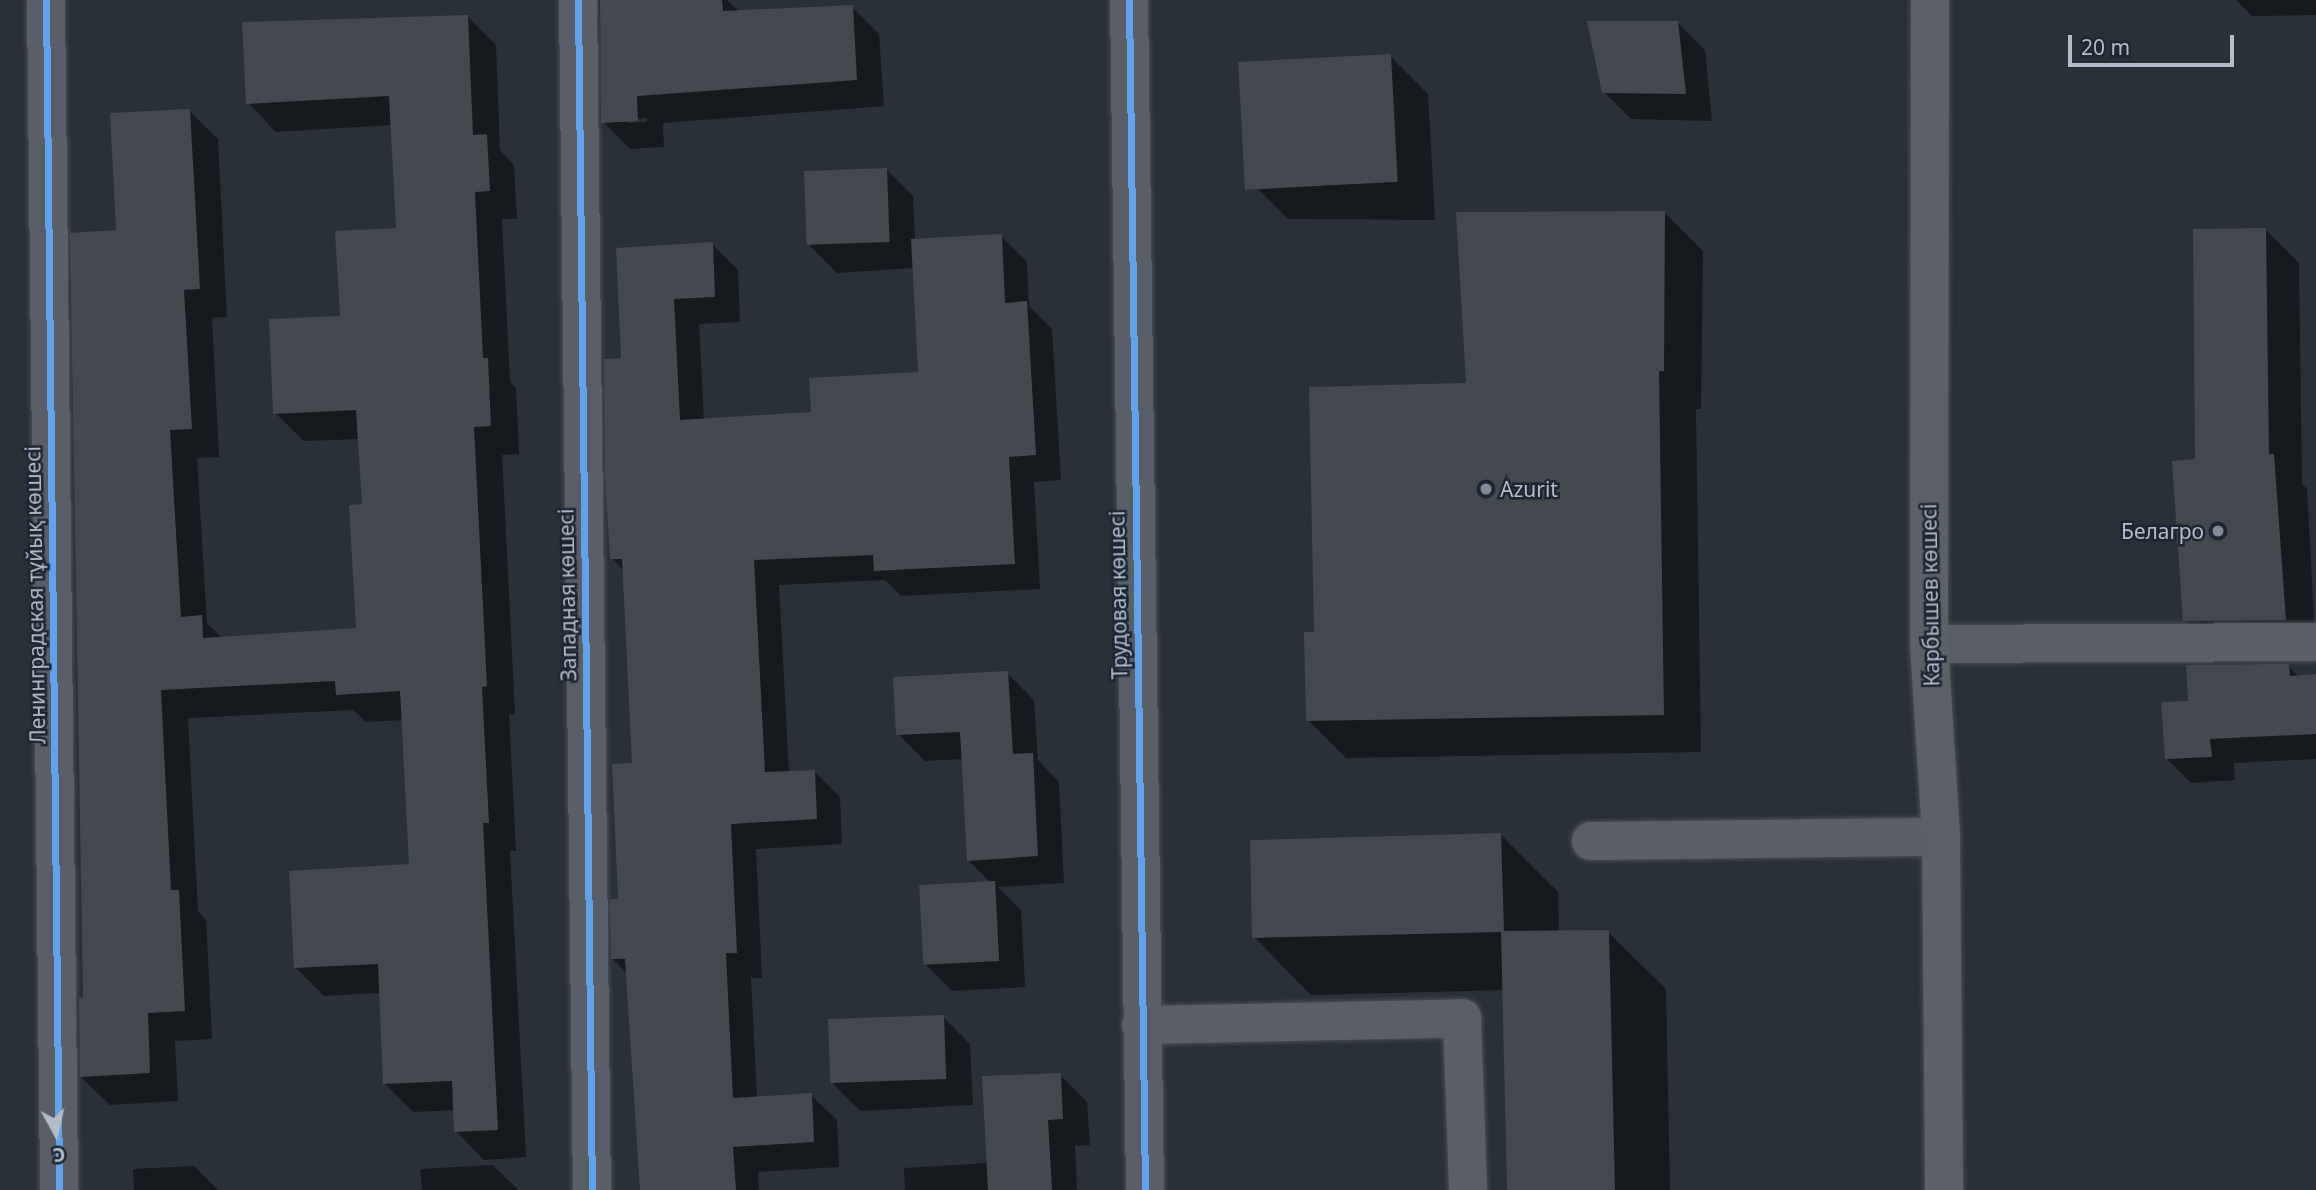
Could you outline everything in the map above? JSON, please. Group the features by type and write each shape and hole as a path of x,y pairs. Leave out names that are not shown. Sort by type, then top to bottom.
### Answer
{"main road":[{"name":"Карбышев көшесі","path":"1930,0 1929,644 1941,837 1944,1190"}],"street":[{"name":"Ленинградская тұйық көшесі","path":"46,0 59,1190"},
{"name":"Западная көшесі","path":"578,0 592,1190"},
{"name":"Трудовая көшесі","path":"1129,0 1145,1190"},
{"path":"1929,644 2316,642"},
{"path":"1591,841 1941,837"},
{"path":"1141,1025 1462,1018 1468,1190"}],"building":[{"path":"600,0 722,0 723,11 853,5 857,80 637,96 638,121 601,123"},
{"path":"468,15 473,135 487,134 490,191 475,192 483,358 488,358 491,426 474,427 487,686 482,687 489,823 483,823 498,1130 454,1132 452,1081 383,1084 378,964 294,968 289,871 409,864 400,691 336,695 335,681 161,690 171,890 179,890 185,1011 148,1013 150,1073 80,1077 79,998 83,997 70,233 116,230 110,113 190,109 200,289 184,290 192,429 170,430 181,617 202,615 203,638 356,628 349,505 362,504 356,410 273,414 269,319 340,316 335,231 396,228 389,96 246,104 242,22"},
{"path":"1587,21 1678,21 1686,94 1602,93"},
{"path":"1391,54 1398,182 1245,190 1238,62"},
{"path":"887,168 890,242 807,245 804,171"},
{"path":"1665,211 1664,371 1659,371 1664,715 1306,721 1304,632 1314,632 1309,387 1466,383 1456,212"},
{"path":"2266,228 2269,454 2274,454 2286,620 2183,621 2172,461 2195,459 2193,229"},
{"path":"1002,234 1005,303 1027,301 1036,455 1009,457 1015,564 874,571 873,555 754,560 765,772 815,770 817,819 731,824 737,953 726,953 733,1098 812,1093 814,1142 733,1147 736,1190 640,1190 625,959 611,959 610,899 618,899 612,764 632,763 622,559 610,559 605,475 604,359 621,358 616,248 713,242 715,297 674,299 680,420 811,412 809,378 918,372 911,239"},
{"path":"2289,664 2290,676 2316,674 2316,734 2210,739 2212,757 2165,759 2161,702 2188,701 2186,665"},
{"path":"1008,671 1013,754 1033,753 1038,856 967,861 960,732 896,735 893,677"},
{"path":"1501,833 1504,931 1609,930 1615,1190 1507,1190 1501,932 1252,938 1250,840"},
{"path":"995,881 999,961 923,965 919,885"},
{"path":"944,1015 946,1079 830,1083 828,1019"},
{"path":"1061,1073 1063,1119 1048,1120 1052,1190 988,1190 982,1076"}],"cycle path":[{"path":"46,0 59,1190"},
{"path":"578,0 592,1190"},
{"path":"1129,0 1145,1190"}],"place":[{"name":"Azurit","path":"1486,489"},
{"name":"Белагро","path":"2218,531"}]}
